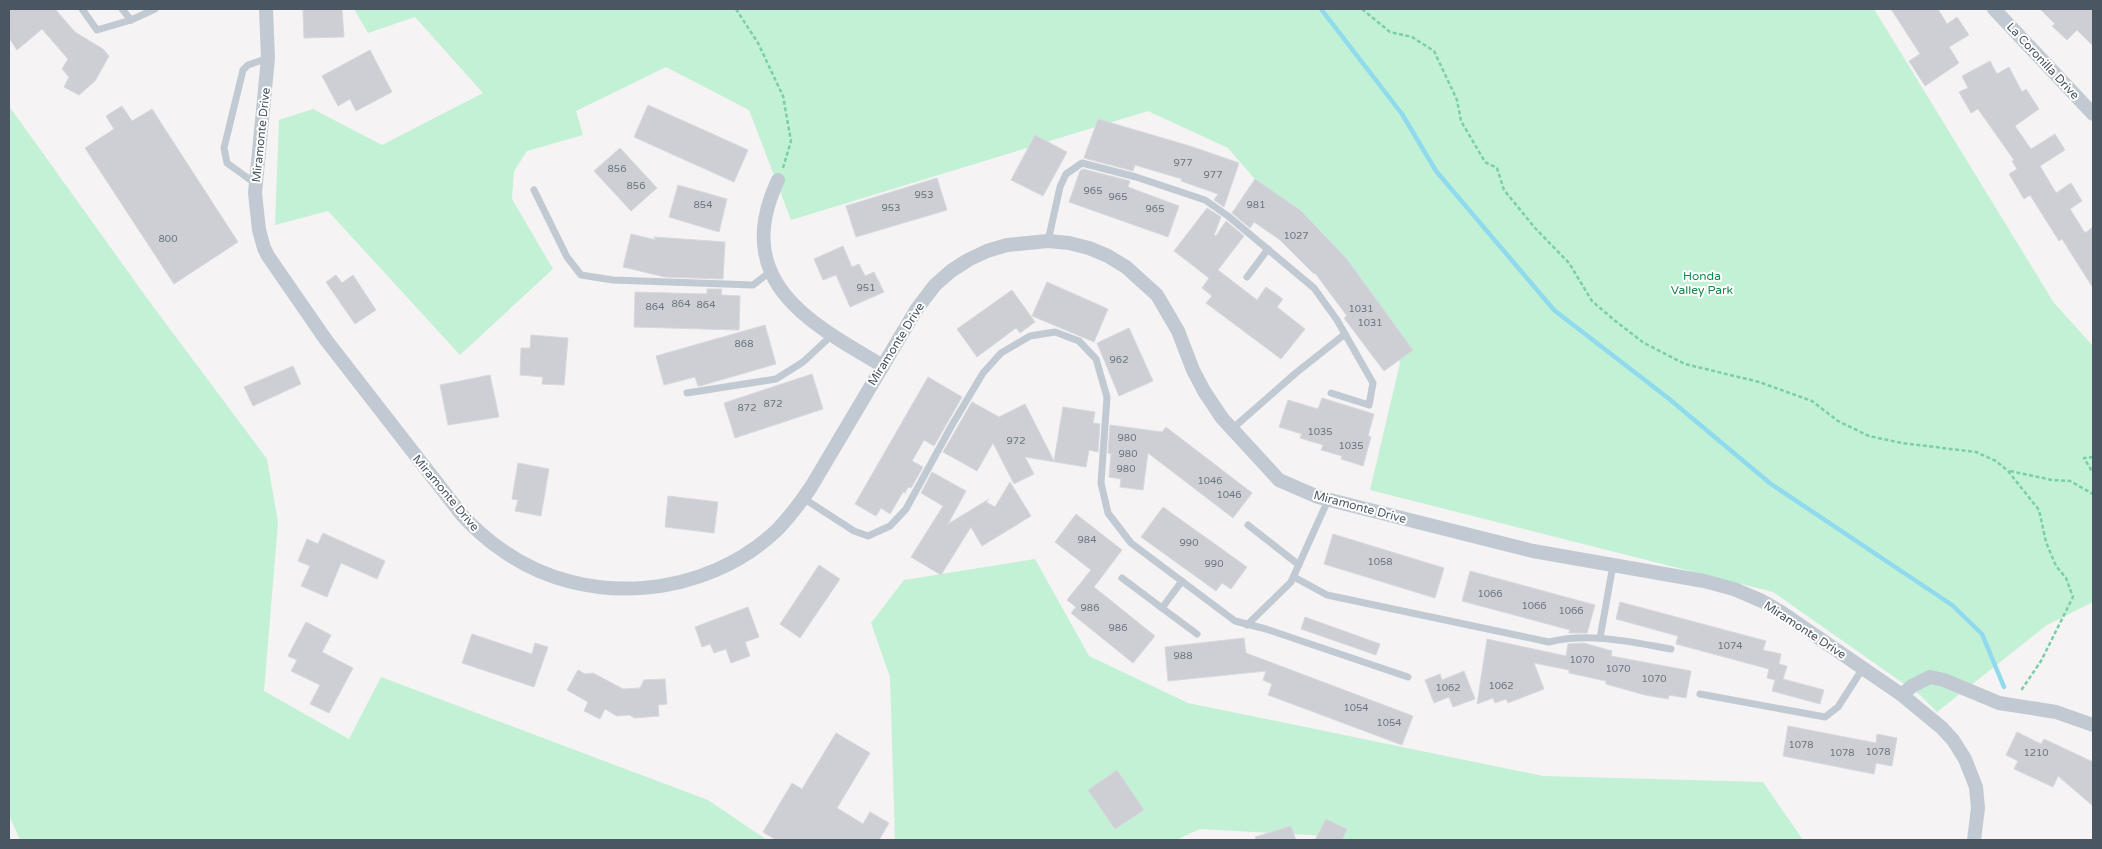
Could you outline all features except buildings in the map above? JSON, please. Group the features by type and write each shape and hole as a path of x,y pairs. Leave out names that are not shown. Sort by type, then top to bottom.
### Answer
{"street":[{"name":"Miramonte Drive","path":"266,9 268,58 256,184 256,212 264,248 321,333 358,383 462,515 478,532 502,551 528,566 556,578 611,589 656,587 686,581 708,574 735,560 778,529 804,498 916,310 935,285 968,260 1007,245 1048,241 1069,243 1102,254 1126,267 1157,295 1168,312 1204,391 1232,429 1279,480 1328,500 1533,551 1704,581 1734,589 1762,601 1781,612 1902,695 1942,728 1964,759 1976,787 1978,808 1974,840"},
{"name":"La Coronilla Drive","path":"1994,9 2093,114"},
{"path":"778,180 767,202 762,230 764,252 770,272 792,302 813,323 831,336 882,366"},
{"path":"1902,695 1912,686 1930,677 1944,680 1999,704 2056,712 2093,725"}],"lane":[{"path":"82,9 97,30 131,20 155,9"},
{"path":"122,9 131,20"},
{"path":"256,184 242,176 227,163 224,148 243,70 248,65 268,58"},
{"path":"1048,241 1060,187 1066,174 1082,163 1136,177 1204,200 1228,216 1314,288 1345,334 1373,383 1369,405 1331,393"},
{"path":"534,190 566,257 582,275 612,280 753,285 770,272"},
{"path":"1246,277 1268,249"},
{"path":"804,498 854,531 868,536 890,526 906,509 952,424 984,373 1001,353 1030,336 1055,332 1079,341 1096,359 1107,397 1101,484 1108,513 1131,543 1235,621 1266,629 1408,677"},
{"path":"1232,429 1297,372 1345,334"},
{"path":"688,393 776,379 804,362 831,336"},
{"path":"1247,625 1291,582 1328,500"},
{"path":"1248,525 1299,565"},
{"path":"1600,638 1613,565"},
{"path":"1294,577 1326,595 1549,642 1570,637 1600,638 1671,649"},
{"path":"1122,578 1197,634"},
{"path":"1162,608 1182,581"},
{"path":"1700,694 1825,717 1838,707 1863,668"}],"path":[{"path":"736,9 758,43 783,96 791,141 778,180"},
{"path":"1362,9 1390,32 1412,37 1434,51 1457,100 1461,121 1485,162 1497,168 1504,190 1535,228 1569,264 1592,301 1644,343 1685,364 1759,382 1812,400 1838,421 1869,436 1902,443 1976,452 1996,461 2008,471 2038,510 2046,542 2056,566 2066,578 2073,597 2041,661 2011,706"},
{"path":"2093,457 2084,458 2093,473"},
{"path":"2008,471 2052,480 2070,481 2093,494"}],"green space":[{"name":"Honda Valley Park","path":"354,9 1874,9 2054,303 2093,346 2093,602 2047,625 1937,712 1920,695 1773,592 1370,490 1400,363 1391,337 1228,148 1148,111 791,220 749,110 666,67 576,111 583,135 527,151 514,171 512,199 553,269 460,355 328,211 275,225 279,120 313,109 382,145 483,93 415,17 368,33"},
{"path":"9,106 149,301 267,459 278,522 264,691 349,739 381,677 708,800 767,840 20,840 9,815"},
{"path":"1035,559 1089,656 1188,703 1543,776 1763,782 1803,840 1334,840 1328,836 1200,829 1176,840 895,840 890,677 871,623 904,580"}],"waterway":[{"path":"1321,9 1402,114 1436,171 1554,310 1668,398 1771,484 1952,605 1982,634 2004,687"}]}
